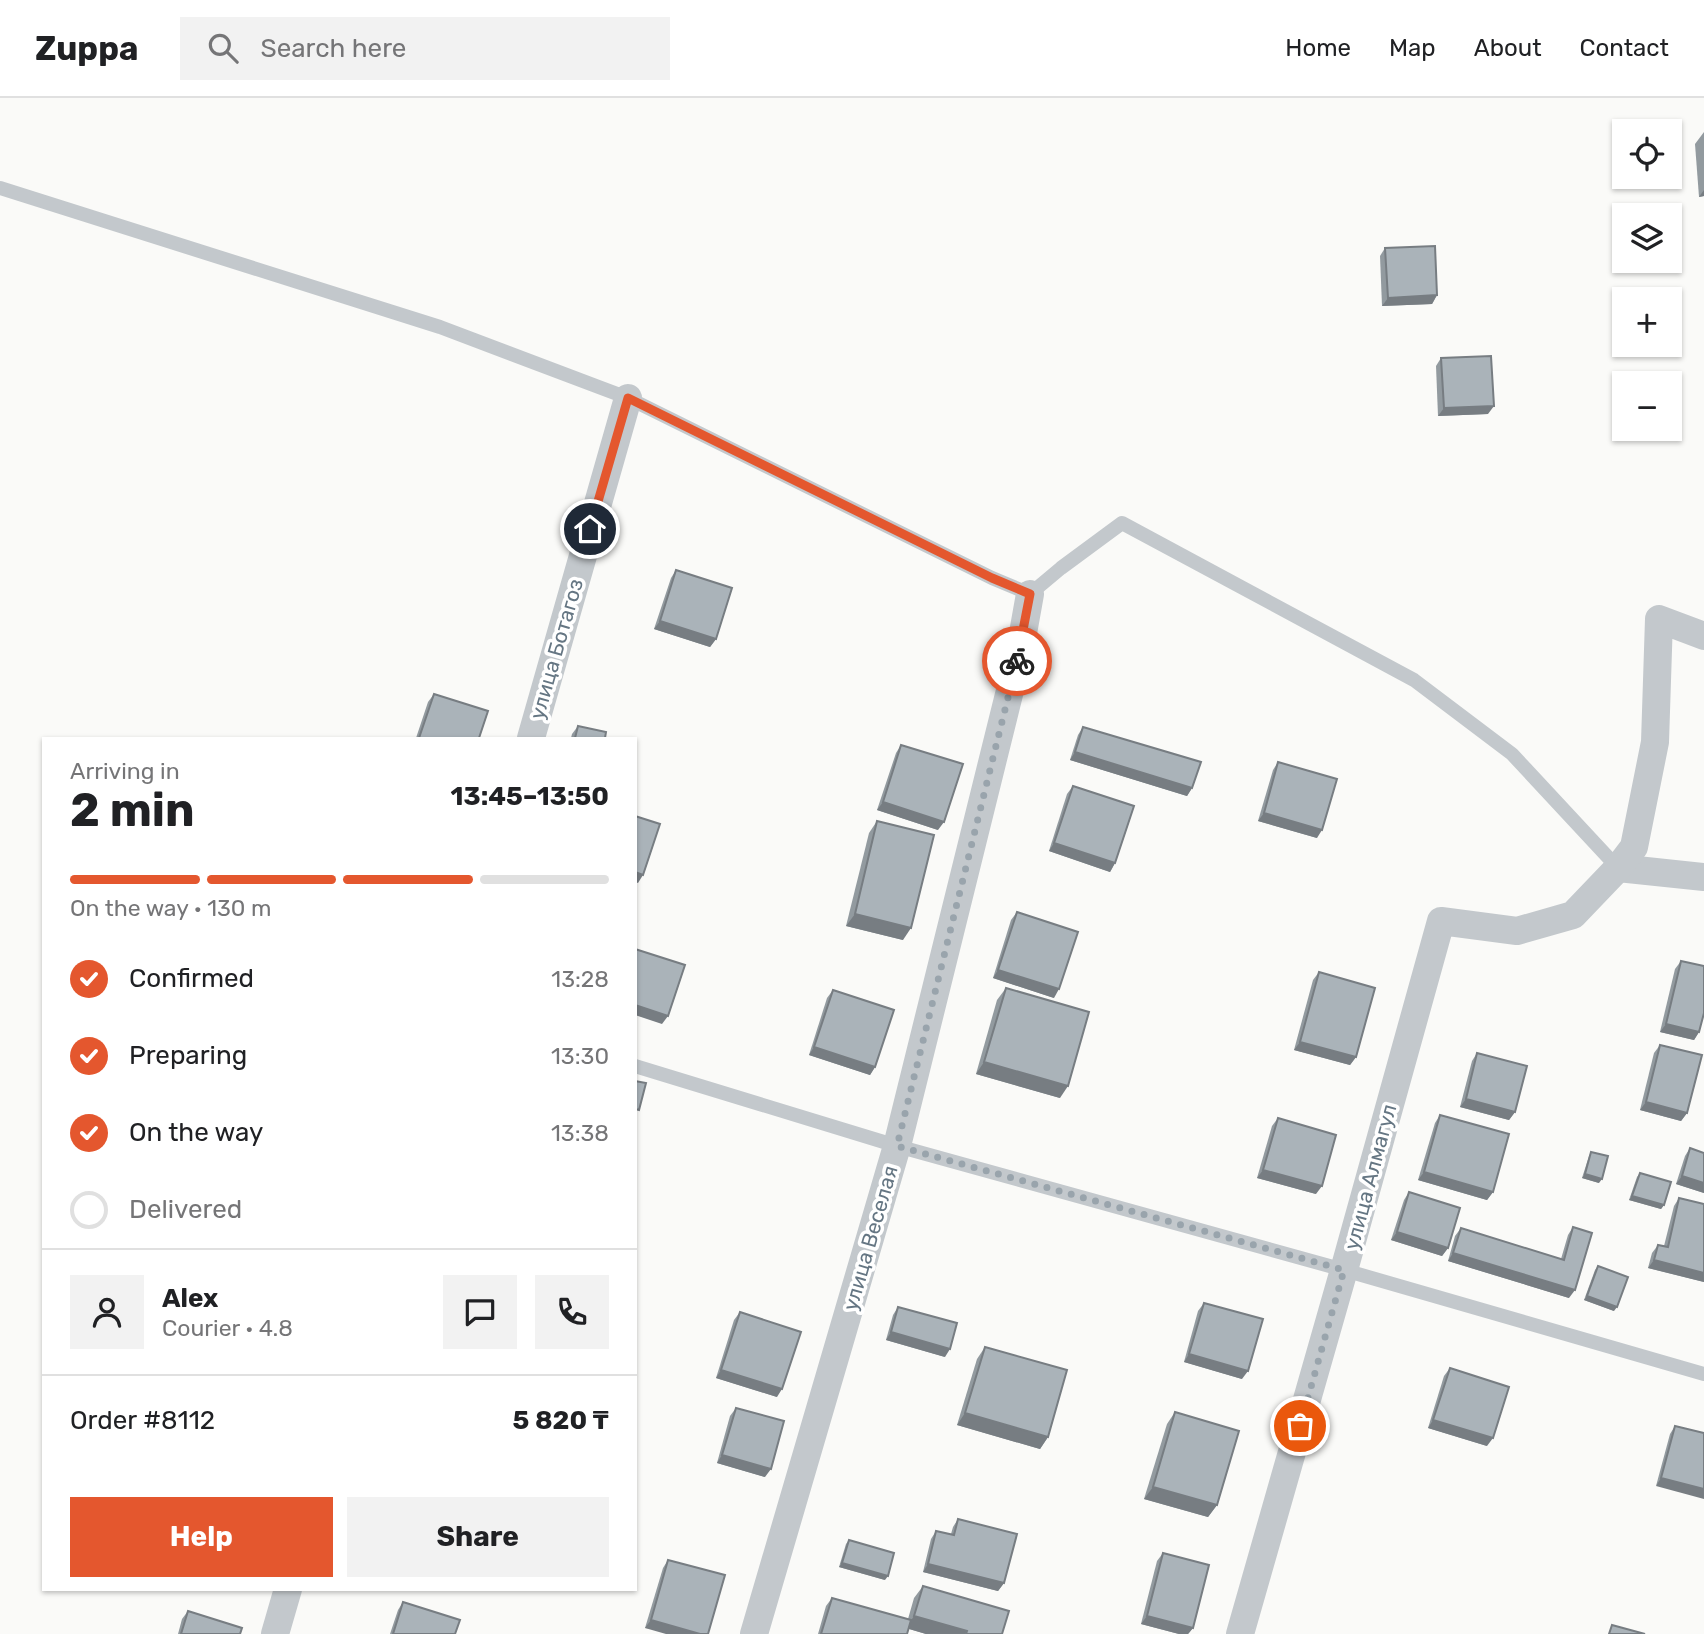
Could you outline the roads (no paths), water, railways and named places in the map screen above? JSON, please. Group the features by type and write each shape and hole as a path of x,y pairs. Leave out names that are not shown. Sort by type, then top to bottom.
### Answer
{"street":[{"name":"улица Ботагоз","path":"530,737 628,398"},
{"name":"улица Веселая","path":"754,1634 897,1146 1020,650 1030,594"},
{"path":"1618,868 1634,847 1655,742 1659,619 1704,636"},
{"path":"1618,868 1704,877"},
{"name":"улица Алмагул","path":"1240,1634 1441,922 1517,931 1573,915 1618,868"},
{"path":"275,1634 287,1591"}],"lane":[{"path":"0,188 440,327 628,398 992,578 1030,594 1122,523 1414,680 1512,754 1618,868"},
{"path":"637,1067 897,1146 1344,1270 1704,1374"}]}
